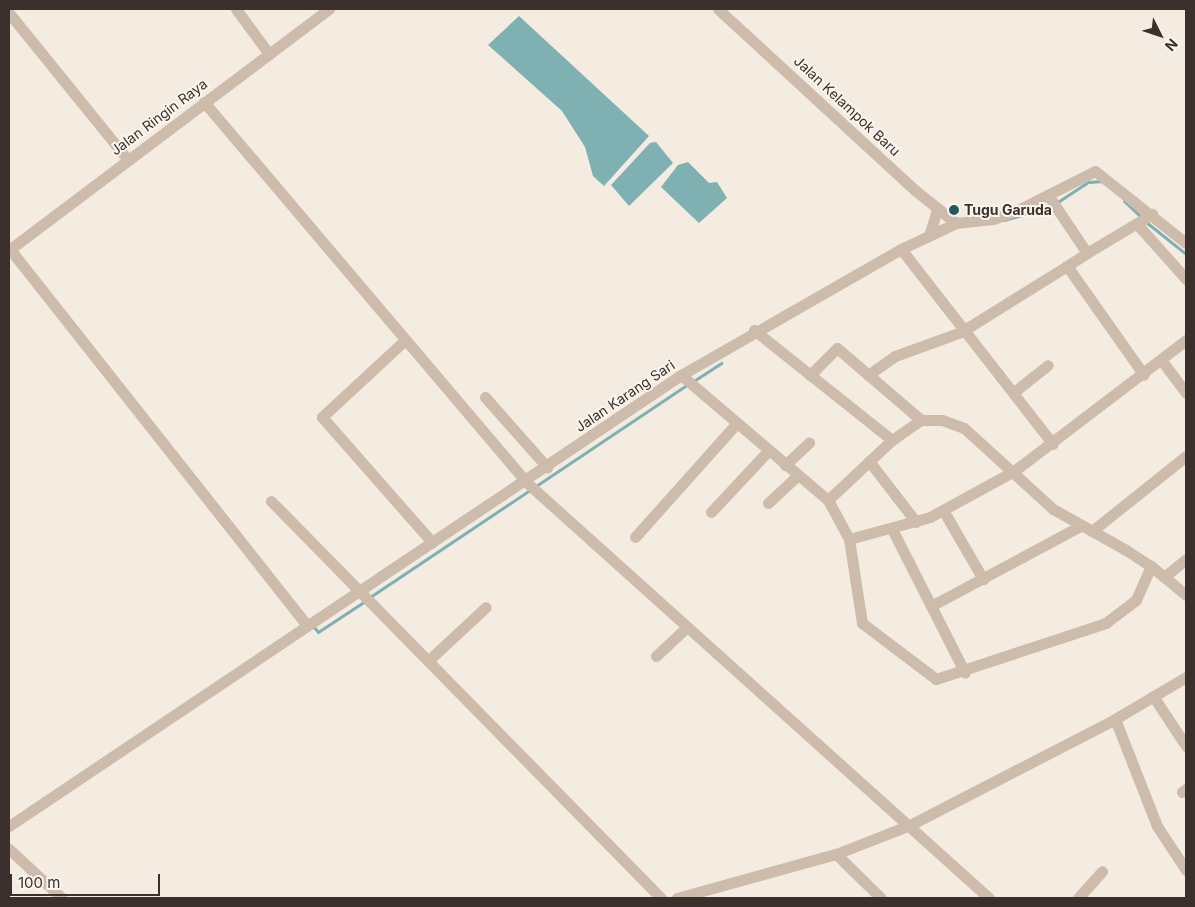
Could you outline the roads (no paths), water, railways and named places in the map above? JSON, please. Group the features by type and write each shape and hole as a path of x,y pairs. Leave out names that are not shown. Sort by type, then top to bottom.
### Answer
{"street":[{"path":"236,9 269,54"},
{"name":"Jalan Ringin Raya","path":"9,249 25,239 329,9"},
{"name":"Jalan Kelampok Baru","path":"718,9 937,210 956,223"},
{"path":"9,12 128,160"},
{"path":"204,102 404,341 527,482 989,898"},
{"name":"Jalan Karang Sari","path":"9,826 322,614 366,594 432,542 527,482 547,467 688,381 754,330 901,248 956,223 993,219 1052,201 1099,170 1144,219"},
{"path":"1052,201 1087,252"},
{"path":"929,236 937,210"},
{"path":"1144,219 1186,243"},
{"path":"868,374 896,356 961,332 1087,252 1144,219"},
{"path":"1144,219 1186,279"},
{"path":"901,248 961,332 1014,392 1053,444"},
{"path":"9,249 308,624"},
{"path":"1067,266 1144,375"},
{"path":"754,330 892,440"},
{"path":"849,539 916,522 943,510 1014,471 1144,375 1186,340"},
{"path":"404,341 322,417 432,542"},
{"path":"810,375 835,347 921,420 964,428 1014,471 1053,509 1152,566 1186,595"},
{"path":"1162,361 1186,393"},
{"path":"1014,392 1048,366"},
{"path":"688,381 797,476 828,500 849,539 860,617 868,630 936,679 965,673 1106,623 1136,600 1152,566"},
{"path":"485,397 547,467"},
{"path":"828,500 892,440 921,420"},
{"path":"636,536 737,422"},
{"path":"785,465 809,443"},
{"path":"711,512 769,450"},
{"path":"1092,531 1186,456"},
{"path":"869,461 916,522"},
{"path":"768,503 797,476"},
{"path":"271,500 366,594 661,898"},
{"path":"943,510 983,579"},
{"path":"931,606 1080,526"},
{"path":"892,529 965,673"},
{"path":"1164,577 1186,559"},
{"path":"430,660 486,607"},
{"path":"656,656 687,627"},
{"path":"678,898 836,854 910,825 1115,719 1186,677"},
{"path":"1153,696 1186,746"},
{"path":"1115,719 1157,826 1186,870"},
{"path":"9,849 62,898"},
{"path":"836,854 881,898"},
{"path":"1078,898 1102,871"}],"water":[{"path":"519,16 649,136 604,186 593,176 585,147 562,111 488,45"},
{"path":"656,142 673,163 629,206 611,185 650,143"},
{"path":"688,162 709,183 717,182 727,198 699,223 661,187 678,165"}],"waterway":[{"path":"1004,220 1050,207 1088,182 1103,181"},
{"path":"1124,201 1141,217"},
{"path":"1146,222 1186,254"},
{"path":"692,382 721,363"},
{"path":"370,597 687,385"},
{"path":"312,625 318,632 365,601"}],"place":[{"name":"Tugu Garuda","path":"954,210"}]}
